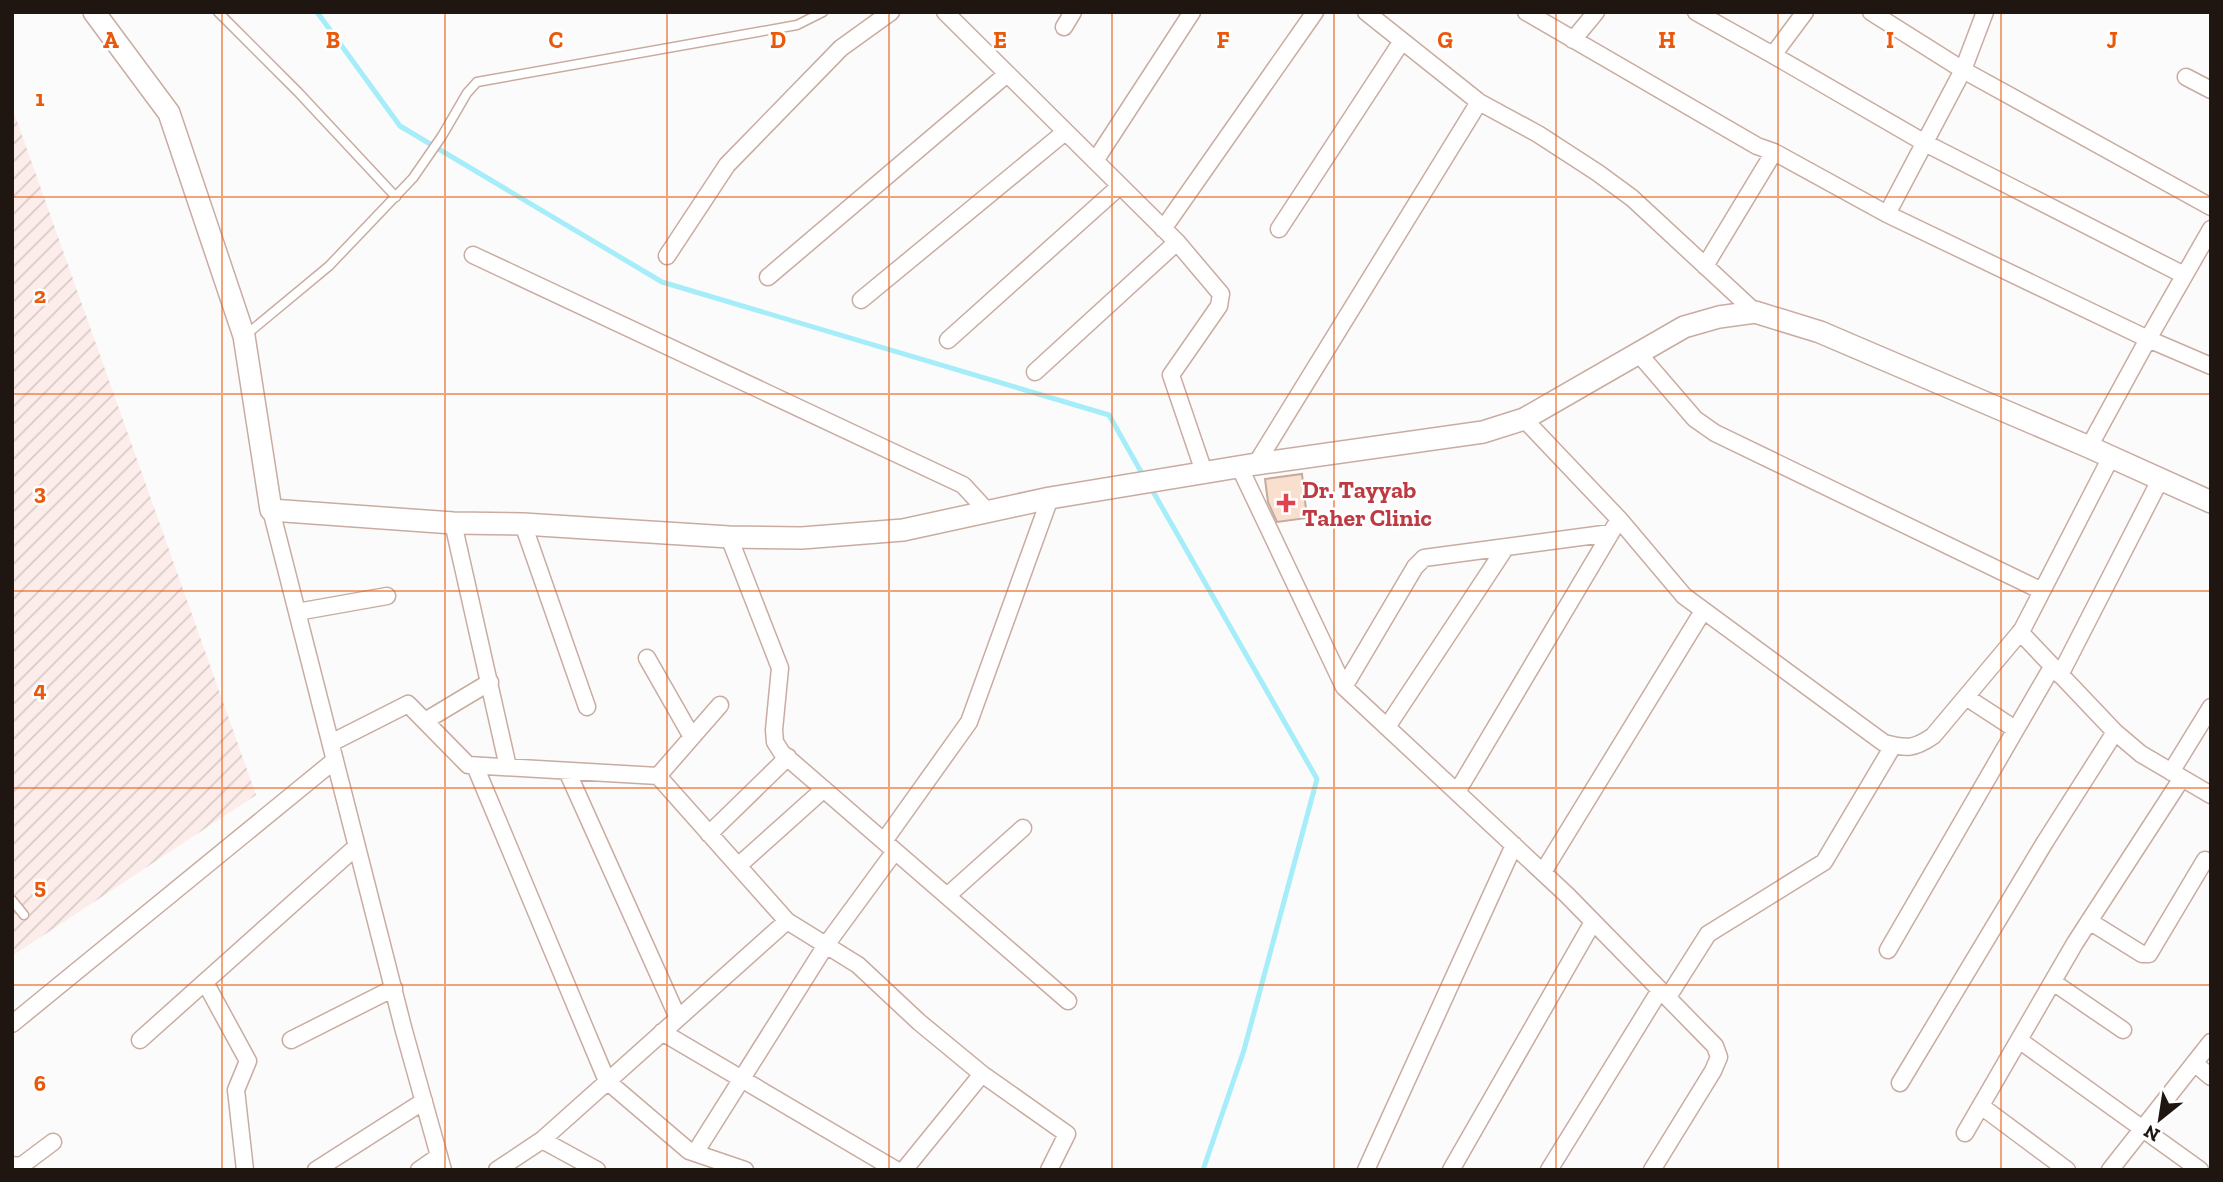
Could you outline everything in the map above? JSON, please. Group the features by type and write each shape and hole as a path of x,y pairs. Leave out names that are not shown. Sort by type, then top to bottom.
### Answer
{"street":[{"path":"94,12 169,113 244,336 271,510 441,1163 419,1170"},
{"path":"667,256 727,165 841,48 891,12"},
{"path":"945,12 1177,242 1222,298 1171,374 1205,472"},
{"path":"1064,27 1073,12"},
{"path":"1095,161 1192,12"},
{"path":"1163,229 1314,12"},
{"path":"1366,12 1479,102 1538,134 1632,198 1755,312"},
{"path":"1526,12 1757,146 1774,152 1887,214 2148,339 2209,363"},
{"path":"1573,40 1596,12"},
{"path":"1773,55 1805,12"},
{"path":"1871,12 1964,69 2211,206"},
{"path":"1887,214 1964,69 1985,12"},
{"path":"1707,15 1925,143 2184,275"},
{"path":"1279,229 1402,41"},
{"path":"768,277 1007,74"},
{"path":"2186,78 2211,90"},
{"path":"1247,465 1479,102"},
{"path":"860,300 1065,132"},
{"path":"1705,266 1774,152"},
{"path":"948,340 1120,186"},
{"path":"2089,447 2211,229"},
{"path":"1034,372 1177,242"},
{"path":"473,255 963,485 987,512"},
{"path":"271,510 453,523 523,524 729,537 853,536 903,530 1050,498 1179,476 1483,432 1524,419 1684,327 1718,317 1755,312 1820,332 2211,502"},
{"path":"1639,354 1695,418 1715,433 2042,591"},
{"path":"1524,419 1615,526 1684,596 1884,743 1902,748 1919,746 1933,736 2020,632 2110,457"},
{"path":"1247,465 1344,687 1543,872 1715,1046 1719,1057 1713,1071 1652,1170"},
{"path":"1888,950 2015,729 2056,671 2160,480"},
{"path":"695,1153 740,1078 970,722 1050,498"},
{"path":"453,523 508,767"},
{"path":"523,524 587,707"},
{"path":"1344,687 1419,562 1424,558 1506,547 1615,526"},
{"path":"1457,792 1615,526"},
{"path":"729,537 780,668 774,730 775,742 782,753 1068,1001"},
{"path":"1387,727 1506,547"},
{"path":"297,612 387,596"},
{"path":"1543,872 1703,611"},
{"path":"2020,632 2115,732 2141,754 2211,795"},
{"path":"647,658 692,737"},
{"path":"425,721 490,682"},
{"path":"1966,697 2015,729"},
{"path":"331,743 408,704 468,765 658,776 787,921 858,965 919,1022 982,1074 1067,1134 1049,1170"},
{"path":"658,776 720,705"},
{"path":"1965,1133 2176,775 2211,707"},
{"path":"1900,1083 2045,842 2115,732"},
{"path":"1549,1170 1664,994 1708,934 1824,862 1893,746"},
{"path":"709,834 788,757"},
{"path":"12,1024 335,760"},
{"path":"475,766 607,1082 689,1151 745,1170"},
{"path":"567,771 678,1018"},
{"path":"738,866 824,789"},
{"path":"947,896 1023,828"},
{"path":"140,1040 357,845"},
{"path":"1370,1167 1514,845"},
{"path":"2089,921 2143,954 2149,954 2205,860"},
{"path":"497,1170 542,1140 787,921"},
{"path":"1451,1170 1593,922"},
{"path":"205,982 248,1061 236,1090 246,1170"},
{"path":"2053,982 2123,1030"},
{"path":"291,1040 394,988"},
{"path":"663,1032 896,1170"},
{"path":"2019,1040 2200,1170"},
{"path":"2110,1170 2211,1042"},
{"path":"2194,1063 2211,1076"},
{"path":"904,1170 982,1074"},
{"path":"316,1170 424,1101"},
{"path":"1981,1106 2067,1170"},
{"path":"542,1140 597,1170"},
{"path":"12,1165 21,1166 53,1142"}],"lane":[{"path":"218,12 298,92 396,197"},
{"path":"244,336 329,266 396,197 413,178 467,93 477,82 797,25 823,12"},
{"path":"12,900 24,915"}],"shaded area":[{"path":"12,107 256,795 12,956"}],"building":[{"path":"1302,474 1307,518 1277,522 1268,502 1265,479"}],"waterway":[{"path":"317,12 400,126 662,282 1109,415 1144,477"},
{"path":"1151,488 1317,779 1244,1050 1203,1170"}],"place":[{"name":"Dr. Tayyab Taher Clinic","path":"1286,503"}]}
